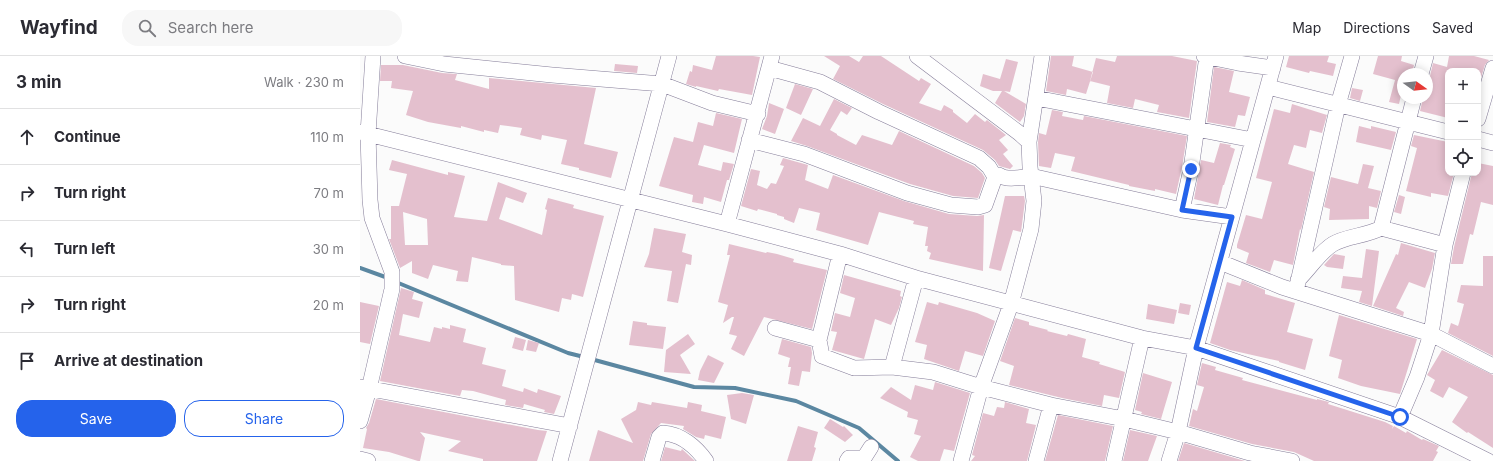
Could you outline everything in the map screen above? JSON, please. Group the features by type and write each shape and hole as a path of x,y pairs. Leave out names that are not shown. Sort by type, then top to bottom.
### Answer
{"street":[{"path":"360,421 365,388 392,288 392,272 372,218 364,133 373,56"},
{"path":"405,56 662,84 712,103 758,114"},
{"path":"560,461 669,56"},
{"path":"917,56 1019,132 1029,142"},
{"path":"961,461 981,387 1011,304 1031,229 1034,202 1029,142 1042,56"},
{"path":"1169,461 1178,432 1196,348 1275,62 1238,63 1206,56 1191,169 1182,210"},
{"path":"1297,285 1338,105 1352,56"},
{"path":"1423,68 1426,56"},
{"path":"727,224 771,62 820,82 879,112 979,158 989,167 995,177"},
{"path":"1481,109 1493,68"},
{"path":"1268,87 1445,131"},
{"path":"1036,98 1253,140"},
{"path":"1381,228 1412,104"},
{"path":"364,133 727,224 840,254 916,278 1142,338 1196,348 1400,417 1488,461"},
{"path":"749,140 804,154 908,193 951,205 978,207 985,205 995,177"},
{"path":"1481,141 1493,143"},
{"path":"995,177 999,175 1002,178 1031,176 1182,210 1232,217"},
{"path":"1400,417 1417,376 1431,334 1445,246 1463,176"},
{"path":"1297,285 1317,258 1334,243 1374,232 1381,228 1445,246"},
{"path":"840,254 819,340 822,356 854,368 892,367 933,372 981,387 1051,405 1124,419 1178,432 1249,457 1292,461"},
{"path":"1220,262 1297,285 1431,334 1493,366"},
{"path":"892,367 916,278"},
{"path":"775,328 819,340"},
{"path":"1114,461 1142,338"},
{"path":"365,388 570,426"},
{"path":"1036,461 1051,405"},
{"path":"652,461 659,437 663,433 670,434 691,444 706,461"},
{"path":"847,461 849,458 864,458 871,447"},
{"path":"360,459 368,461"}],"building":[{"path":"716,56 760,57 752,95 719,89 718,91 686,84 690,71 692,72 693,65 712,70"},
{"path":"824,56 849,56 859,62 863,56 881,56 919,81 921,78 931,84 919,103 941,111 944,105 953,110 953,112 967,123 975,114 985,122 987,120 1006,135 999,140 1008,150 1003,154 1013,166 1010,169 999,166 995,160 983,150 883,104 833,79 840,66"},
{"path":"1051,56 1074,56 1072,66 1093,72 1086,94 1067,89 1066,95 1046,91"},
{"path":"1117,56 1172,56 1197,61 1189,118 1157,112 1159,105 1135,99 1133,108 1107,103 1110,86 1090,81 1096,58 1115,62"},
{"path":"1289,56 1329,56 1327,62 1336,64 1333,76 1310,71 1309,73 1286,67"},
{"path":"1378,56 1402,56 1401,61 1414,65 1413,68 1397,68 1397,104 1389,102 1395,80 1373,74"},
{"path":"1449,56 1474,56 1489,60 1485,65 1481,78 1481,68 1445,68 1445,117 1420,111 1422,104 1433,104 1433,63 1447,67"},
{"path":"1006,59 1018,62 1010,92 1004,91 1026,104 1024,116 1020,122 995,103 1002,91 993,91 980,86 983,74 1000,79"},
{"path":"615,64 638,66 637,73 614,71"},
{"path":"381,65 403,65 442,73 457,74 455,80 489,89 489,78 596,88 584,144 618,152 611,178 561,164 567,140 542,135 541,140 520,135 522,128 500,125 498,133 484,130 484,132 461,126 461,128 428,122 406,115 413,91 391,88 392,81 380,81"},
{"path":"1214,67 1234,71 1229,92 1250,97 1245,116 1238,115 1235,127 1207,122"},
{"path":"795,84 813,89 801,115 786,108"},
{"path":"1352,88 1363,90 1360,101 1350,98"},
{"path":"834,99 852,108 847,115 841,111 830,130 837,135 856,145 862,135 892,145 899,131 974,166 985,178 978,198 953,196 910,184 791,141 803,118 820,126"},
{"path":"769,103 784,109 775,134 762,129 767,116"},
{"path":"1292,104 1327,115 1322,133 1310,130 1306,148 1294,145 1288,164 1314,172 1293,265 1274,260 1270,272 1246,263 1249,253 1237,248 1237,245 1246,215 1262,219 1272,182 1256,178 1274,109 1290,113"},
{"path":"1052,110 1063,112 1062,116 1083,120 1084,116 1187,136 1176,194 1155,189 1155,191 1129,186 1071,171 1075,157 1055,153 1051,168 1039,166 1039,133 1046,135"},
{"path":"716,113 742,119 734,153 704,145 698,165 721,171 723,162 734,164 729,180 727,180 721,202 704,197 703,204 692,202 693,195 659,186 674,137 693,142 698,122 713,126"},
{"path":"1359,126 1371,129 1371,126 1396,132 1391,150 1356,142"},
{"path":"1414,135 1445,141 1445,176 1453,176 1448,196 1431,193 1431,197 1406,191 1417,148 1411,146"},
{"path":"1220,143 1231,145 1230,147 1235,149 1218,205 1194,199 1201,160 1214,163"},
{"path":"783,158 808,165 805,180 828,189 833,175 904,201 949,214 984,215 983,271 929,259 931,253 927,251 928,246 925,246 928,227 913,224 914,221 879,212 868,245 816,230 820,213 799,208 794,223 777,214 758,209 757,211 741,206 751,169 760,171 757,185 767,189 771,183 776,184 784,166 780,165"},
{"path":"392,160 448,175 448,172 465,176 454,217 487,221 498,182 527,193 523,203 506,197 499,219 542,235 547,210 545,209 548,198 574,205 573,208 604,216 583,297 572,294 571,300 562,298 559,312 515,300 514,266 501,265 472,257 468,282 456,281 458,271 433,265 428,279 412,273 412,261 400,268 389,239 391,239 391,206 399,206 407,174 389,170","holes":["403,212 427,219 428,245 405,245"]},
{"path":"1363,164 1374,166 1368,188 1381,191 1377,208 1369,206 1369,219 1329,220 1330,209 1324,207 1331,177 1358,184"},
{"path":"1481,164 1493,166 1493,205 1481,202 1473,235 1470,234 1463,264 1451,264 1471,176 1481,176"},
{"path":"1399,195 1405,197 1401,214 1394,212"},
{"path":"1005,196 1024,196 1025,201 1021,232 1013,230 1001,271 989,268"},
{"path":"654,228 686,234 682,252 692,255 691,265 686,264 678,303 667,301 672,271 644,267 649,254"},
{"path":"1401,243 1435,253 1432,269 1425,288 1409,282 1396,308 1404,312 1403,316 1373,306 1396,254 1398,255"},
{"path":"729,244 766,253 777,254 794,259 793,262 827,270 812,329 764,317 744,356 731,349 737,336 729,334 734,317 723,323 728,305 718,302 730,255 727,255"},
{"path":"1366,249 1379,251 1372,306 1359,302 1362,291 1341,288 1343,276 1362,278"},
{"path":"1334,254 1345,256 1343,269 1327,267 1324,265"},
{"path":"1483,256 1493,256 1493,356 1448,333 1451,323 1458,326 1459,323 1464,304 1457,302 1461,285 1483,286"},
{"path":"844,275 901,291 900,296 902,297 899,308 891,325 875,319 864,359 832,350 837,332 831,331 835,313 850,317 855,298 840,293"},
{"path":"1242,280 1265,290 1265,294 1295,303 1287,332 1313,339 1305,370 1279,361 1230,350 1210,343 1227,282 1240,286"},
{"path":"401,288 414,292 412,299 423,302 419,318 403,314 399,335 430,342 434,327 450,329 450,325 466,329 463,342 486,348 482,364 506,370 502,386 523,392 524,388 537,393 538,389 561,396 554,414 544,412 545,410 524,404 523,408 505,405 506,400 473,391 462,390 460,396 380,381"},
{"path":"360,302 379,306 370,344 360,342"},
{"path":"927,302 938,305 939,302 977,313 995,321 983,356 965,351 959,371 924,359 927,345 915,342"},
{"path":"1180,303 1191,305 1189,315 1178,313"},
{"path":"1148,304 1177,310 1174,324 1146,319"},
{"path":"1339,315 1417,339 1400,394 1361,386 1338,378 1342,360 1329,356"},
{"path":"1015,318 1029,322 1029,325 1048,330 1047,331 1067,336 1068,334 1086,339 1082,357 1100,362 1099,364 1125,372 1119,398 1104,395 1102,406 1009,385 1014,366 1000,361"},
{"path":"633,321 647,323 647,325 666,327 663,349 629,345"},
{"path":"688,334 695,344 680,355 691,374 664,372 666,350"},
{"path":"515,337 526,340 523,351 512,348"},
{"path":"782,339 811,347 812,353 810,372 802,371 799,386 788,384 791,367 788,367 790,358 778,354"},
{"path":"528,340 539,343 536,352 526,350"},
{"path":"1442,350 1493,375 1493,448 1468,432 1467,433 1452,422 1468,397 1449,387 1443,398 1430,391 1435,380 1427,375"},
{"path":"708,355 724,363 714,383 698,380 700,371"},
{"path":"1202,363 1216,367 1215,370 1243,378 1242,380 1329,402 1328,404 1385,422 1393,426 1392,429 1394,426 1406,433 1407,431 1422,440 1423,439 1439,446 1436,451 1438,452 1433,461 1314,461 1294,452 1252,444 1189,426 1193,409 1197,411 1204,387 1197,385"},
{"path":"1143,373 1172,382 1161,419 1141,414 1142,412 1135,410"},
{"path":"935,382 970,393 954,451 944,449 940,461 918,461 910,457 921,436 914,434 918,420 907,417 908,412 880,398 891,387 911,400 915,385 933,390"},
{"path":"742,393 754,395 746,424 731,419 727,395"},
{"path":"376,399 547,431 537,461 483,461 483,459 448,451 461,441 420,432 425,438 420,461 418,461 389,452 363,448 366,428 369,423"},
{"path":"638,402 651,405 652,402 687,408 688,402 702,405 701,411 726,417 721,439 705,435 704,439 696,437 683,429 684,426 661,423 651,434 643,461 589,461 598,430 633,443 621,419 636,410"},
{"path":"1005,402 1029,409 1026,423 1036,425 1027,461 971,461 975,456 972,455 983,413 994,416 997,407 1004,408"},
{"path":"1058,415 1113,426 1105,461 1045,461"},
{"path":"830,419 843,427 844,426 853,435 845,442 824,428"},
{"path":"798,426 818,432 814,447 816,448 812,461 787,461"},
{"path":"1130,430 1157,436 1148,461 1123,461"},
{"path":"1184,443 1245,461 1178,461"},
{"path":"665,447 681,451 682,449 695,461 661,461"}],"waterway":[{"path":"360,268 388,278"},
{"path":"396,282 568,353 584,357"},
{"path":"591,359 694,387 735,388 796,401 859,428 898,461"}],"route":[{"path":"1191,169 1182,210 1232,217 1196,348 1400,417"}]}
